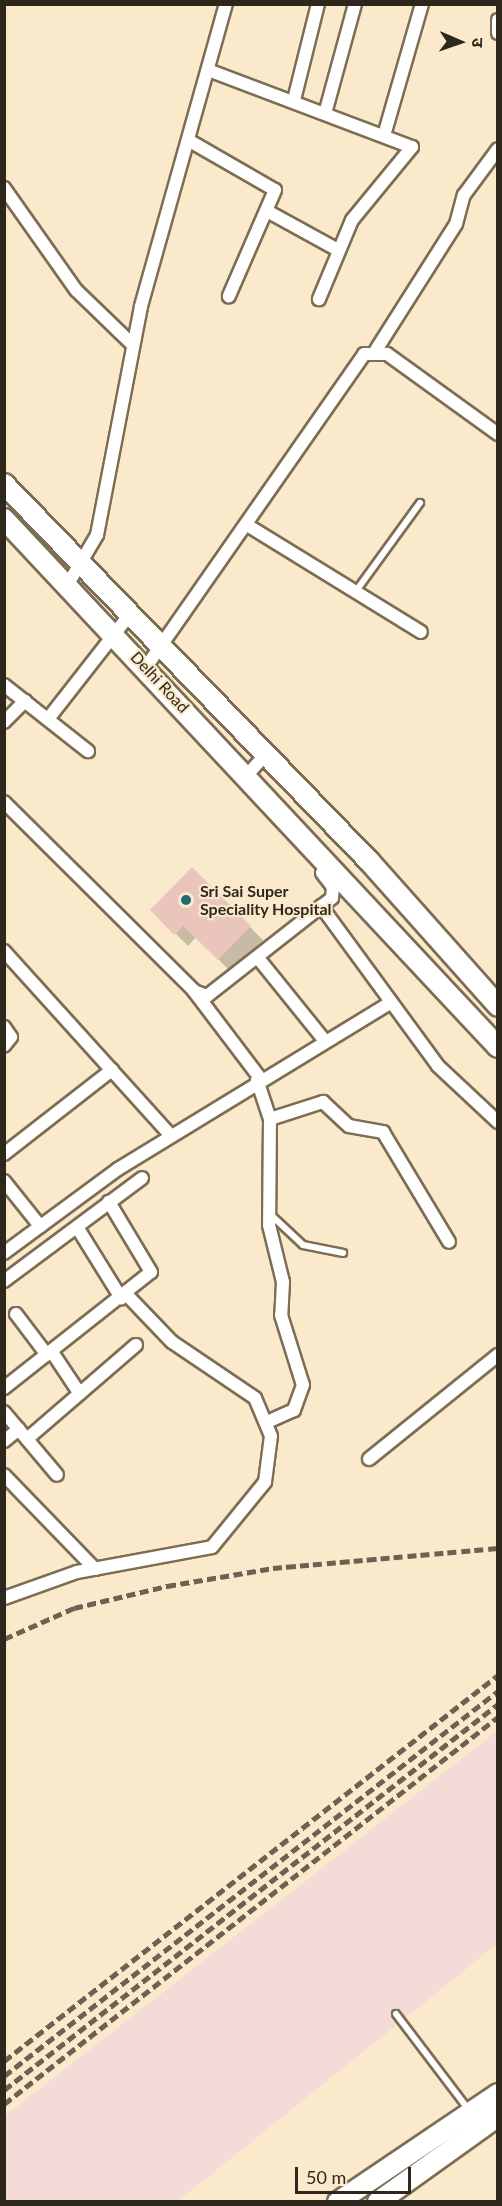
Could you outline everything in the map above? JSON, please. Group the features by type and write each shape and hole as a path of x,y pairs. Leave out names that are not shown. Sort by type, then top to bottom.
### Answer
{"main road":[{"path":"4,484 344,834 498,1006"},
{"name":"Delhi Road","path":"4,519 248,774 498,1047"},
{"path":"378,2202 498,2094"},
{"path":"338,2202 466,2123 498,2116"}],"street":[{"path":"68,584 84,566 98,535 133,345 226,4"},
{"path":"294,100 318,4"},
{"path":"326,110 355,4"},
{"path":"385,132 422,4"},
{"path":"498,21 498,33"},
{"path":"208,70 326,110 409,143 412,152 361,205 338,250 320,299"},
{"path":"188,140 273,186 267,211 229,296"},
{"path":"146,667 364,354 375,350 456,224 464,195 498,149"},
{"path":"4,188 76,290 133,345"},
{"path":"267,211 338,250"},
{"path":"375,350 498,434"},
{"path":"247,525 421,632"},
{"path":"48,719 130,614"},
{"path":"4,685 88,751"},
{"path":"4,722 25,701"},
{"path":"194,991 207,996 332,898 331,882 270,814 248,774 266,754"},
{"path":"4,802 194,991 261,1085 270,1119 269,1213 283,1282 283,1324 303,1385 294,1410 268,1421"},
{"path":"321,906 438,1066 498,1122"},
{"path":"4,951 170,1135"},
{"path":"258,958 325,1041"},
{"path":"4,1253 170,1135 261,1085 325,1041 390,1003"},
{"path":"4,1027 11,1037 4,1046"},
{"path":"4,1155 112,1071"},
{"path":"270,1119 323,1102 350,1126 383,1132 449,1242"},
{"path":"4,1281 142,1178"},
{"path":"4,1182 40,1226"},
{"path":"4,1388 148,1278 151,1268 109,1203"},
{"path":"4,1598 40,1582 95,1569 205,1550 219,1541 265,1482 272,1456 268,1421 245,1389 172,1342 124,1296 77,1227"},
{"path":"16,1314 80,1394"},
{"path":"27,1439 136,1345"},
{"path":"369,1459 498,1355"},
{"path":"4,1412 57,1474"},
{"path":"4,1441 19,1429"},
{"path":"4,1475 95,1569"}],"lane":[{"path":"356,591 420,503"},
{"path":"269,1213 303,1245 344,1253"},
{"path":"396,2014 466,2123"}],"shaded area":[{"path":"497,1731 497,1944 178,2201 5,2202 5,2116"}],"building":[{"path":"192,867 251,926 218,960 183,926 174,935 150,910"}],"railway":[{"path":"4,1639 74,1608 167,1586 273,1568 498,1548"},
{"path":"4,2061 498,1675"},
{"path":"4,2076 498,1691"},
{"path":"4,2090 498,1704"},
{"path":"4,2104 498,1717"}],"place":[{"name":"Sri Sai Super Speciality Hospital","path":"186,900"}]}
